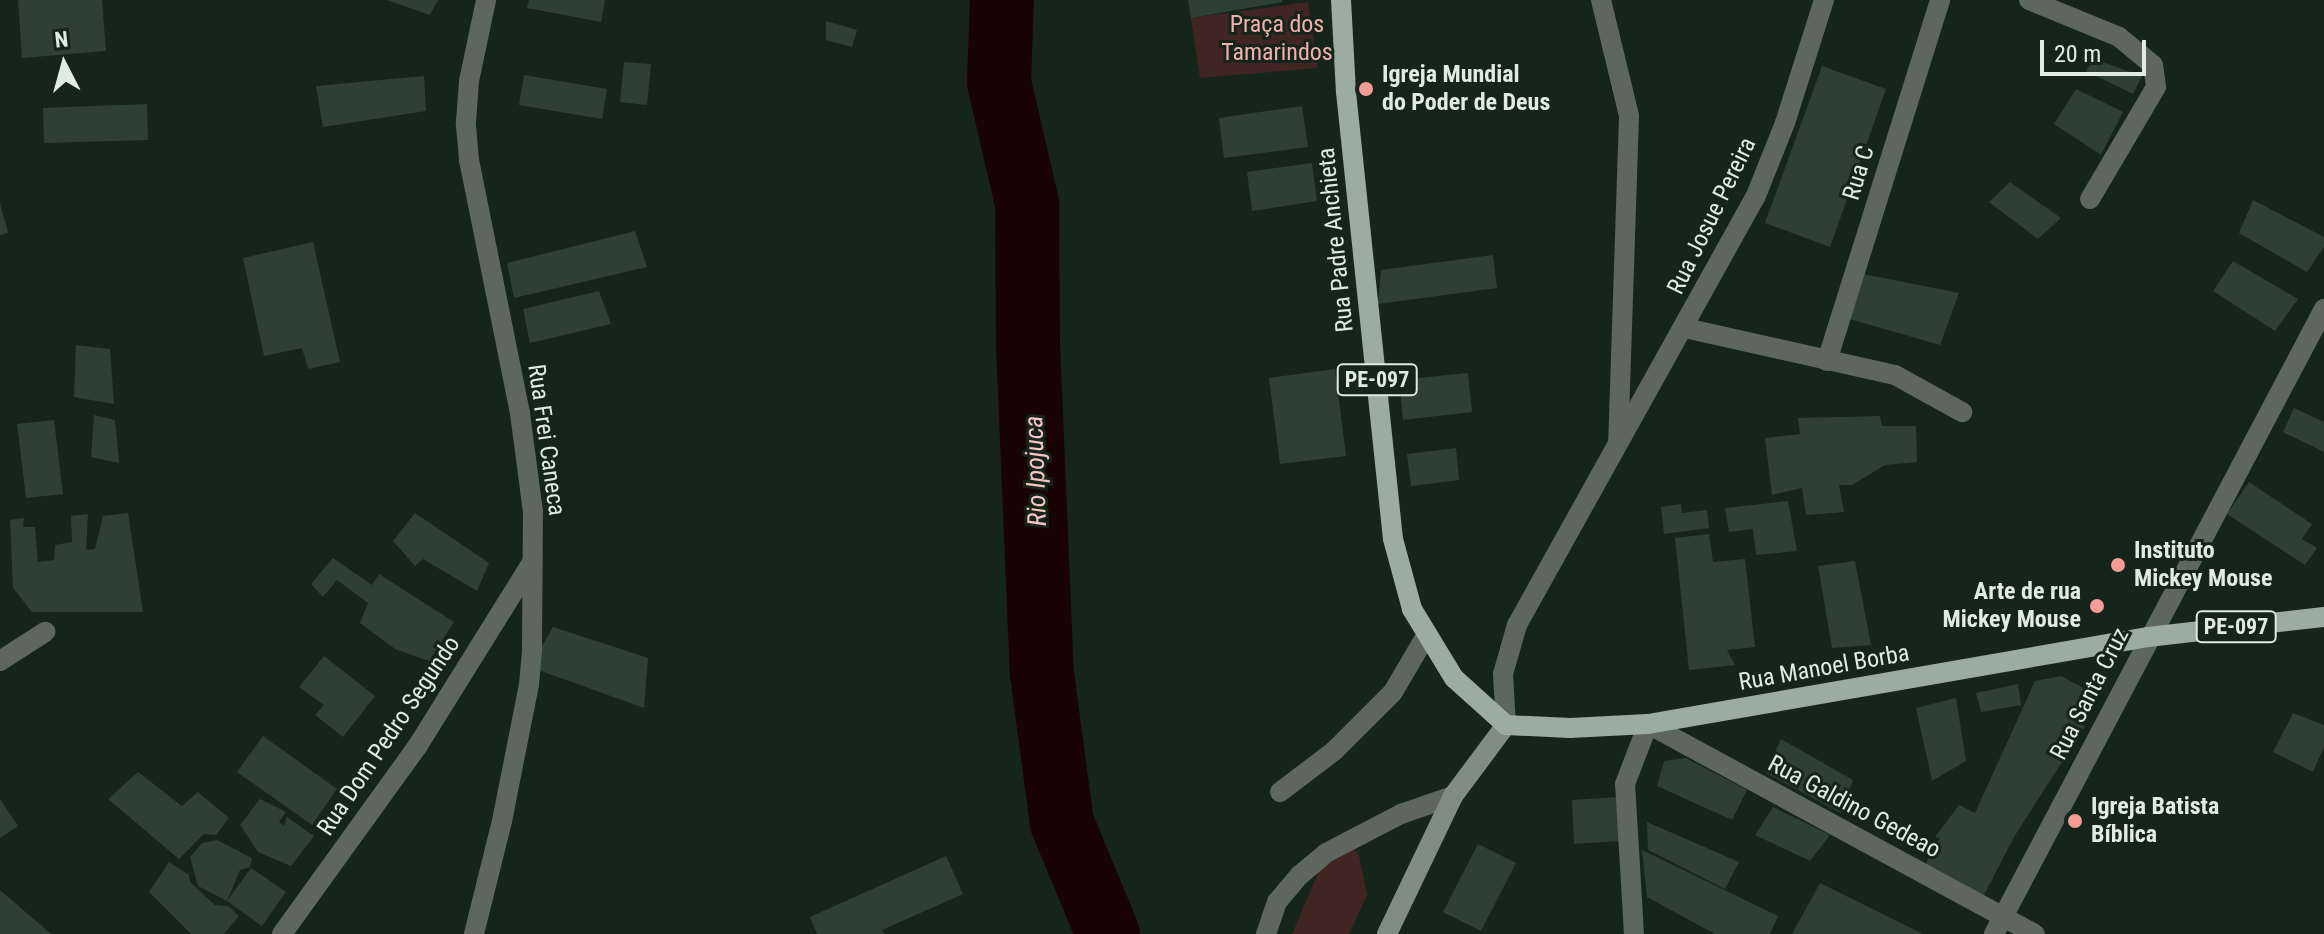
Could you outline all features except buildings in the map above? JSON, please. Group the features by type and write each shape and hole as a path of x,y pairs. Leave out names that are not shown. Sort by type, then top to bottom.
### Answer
{"main road":[{"name":"Rua Padre Anchieta","path":"1341,0 1346,92 1393,539 1412,609 1427,634 1454,678 1506,725"},
{"name":"PE-097","path":"2148,637 2324,617"},
{"name":"Rua Manoel Borba","path":"1506,725 1570,728 1648,724 2148,637"},
{"path":"1387,934 1453,796 1506,725"}],"street":[{"name":"Rua Frei Caneca","path":"474,934 529,685 533,512 520,413 469,160 466,122 469,81 486,0"},
{"path":"1601,0 1629,116 1618,442"},
{"name":"Rua Josue Pereira","path":"1506,725 1503,674 1517,625 1755,198 1785,123 1824,0"},
{"name":"Rua C","path":"1827,361 1940,0"},
{"path":"2029,0 2119,37 2153,65 2156,87 2090,199"},
{"name":"Rua Santa Cruz","path":"1999,926 2148,637 2324,309"},
{"path":"1685,328 1895,375 1962,412"},
{"name":"Rua Dom Pedro Segundo","path":"282,934 417,747 532,562"},
{"path":"0,661 45,632"},
{"path":"1280,792 1334,751 1393,692 1427,634"},
{"path":"1634,934 1625,784 1648,724"},
{"name":"Rua Galdino Gedeao","path":"1648,724 1999,926 2035,934"},
{"path":"1266,934 1277,902 1300,875 1326,853 1401,814 1453,796"}],"green space":[{"name":"Praça dos Tamarindos","path":"1308,2 1318,68 1200,78 1191,18"},
{"path":"1348,843 1359,855 1367,895 1349,934 1292,934 1325,857"}],"waterway":[{"name":"Rio Ipojuca","path":"1002,0 999,82 1027,203 1028,344 1042,674 1062,823 1108,934"}],"place":[{"name":"Igreja Mundial do Poder de Deus","path":"1366,89"},
{"name":"Instituto Mickey Mouse","path":"2118,565"},
{"name":"Arte de rua Mickey Mouse","path":"2097,606"},
{"name":"Igreja Batista Bíblica","path":"2075,821"}]}
